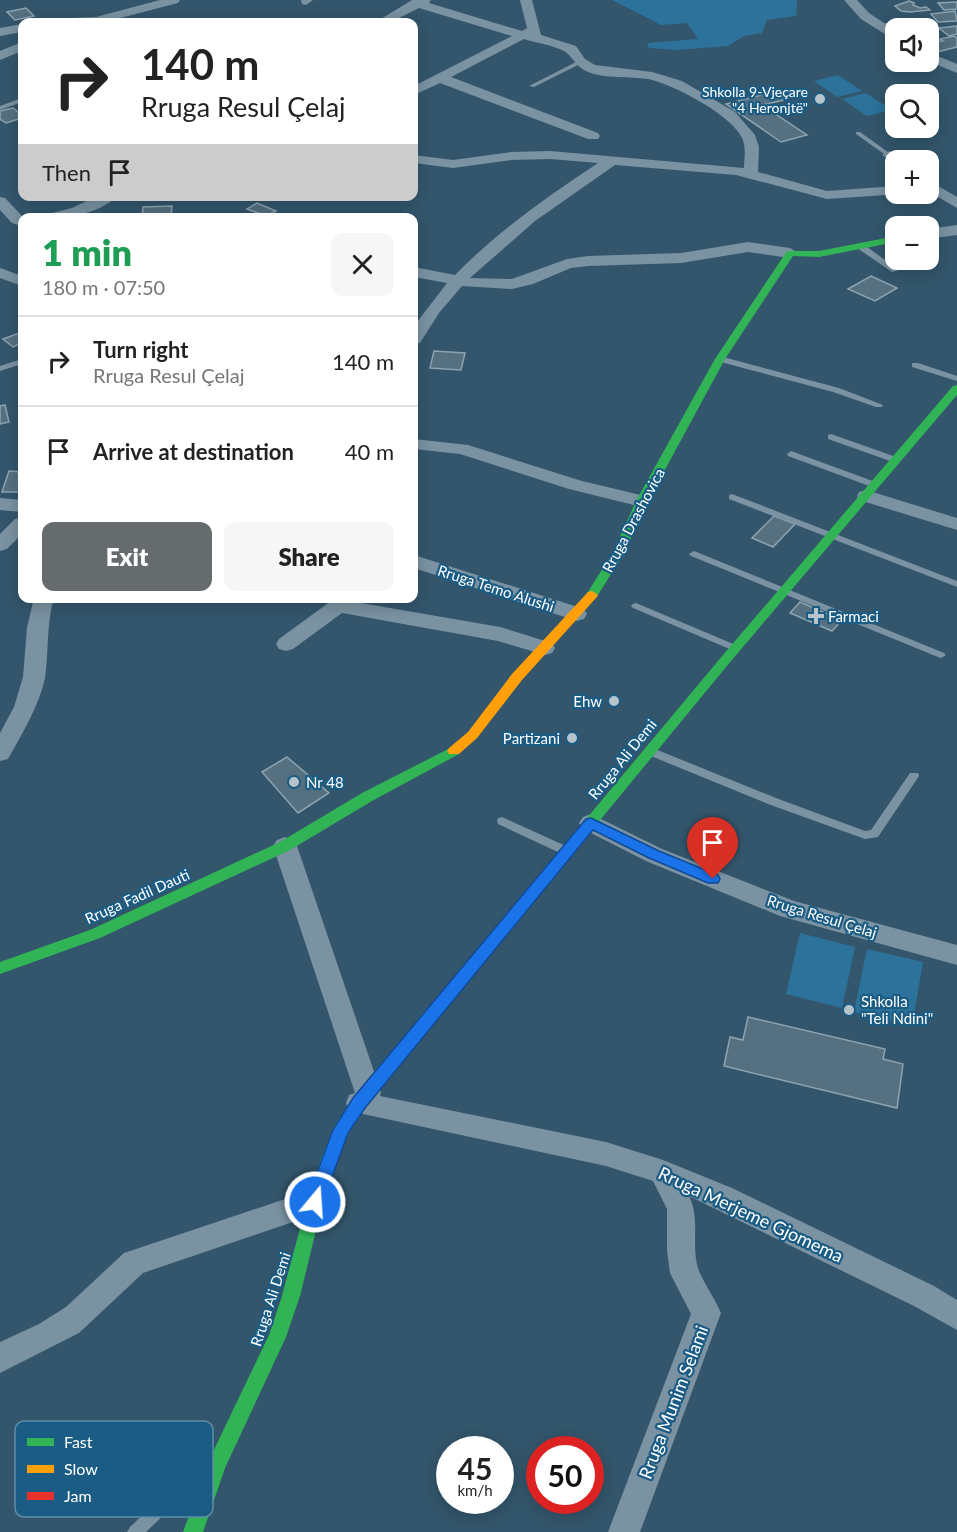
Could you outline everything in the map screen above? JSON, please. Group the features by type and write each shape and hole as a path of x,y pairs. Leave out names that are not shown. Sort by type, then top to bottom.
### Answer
{"street":[{"path":"109,18 174,0"},
{"path":"526,0 531,35"},
{"path":"851,2 874,0"},
{"path":"389,18 421,2 571,49 580,62 592,69 665,79 678,84 730,115 748,135 752,147 751,173"},
{"path":"851,2 865,16 885,30"},
{"path":"0,32 18,29"},
{"path":"418,89 531,35"},
{"path":"0,56 18,48"},
{"path":"939,61 957,69"},
{"path":"440,78 592,136"},
{"path":"418,160 453,164 531,155 613,160 751,173 827,195 885,191"},
{"path":"418,332 429,314 456,280 512,229 613,160"},
{"path":"939,191 955,200"},
{"path":"0,201 18,220"},
{"path":"67,213 93,206 102,201"},
{"path":"0,225 18,223"},
{"path":"939,232 957,230"},
{"path":"418,273 456,280 512,284 527,281 567,264 588,261 681,258 748,247 790,253 819,254 885,241"},
{"name":"Rruga Drashovica","path":"285,846 367,797 456,750 491,715 518,678 577,614 619,552 642,501 720,359 790,253"},
{"path":"0,273 18,279"},
{"name":"Rruga Ali Demi","path":"213,1476 277,1337 291,1296 315,1202 341,1130 363,1097 735,648 957,388"},
{"path":"418,444 462,449 576,485 642,501"},
{"path":"871,491 957,524"},
{"path":"0,504 18,506"},
{"path":"0,545 18,527"},
{"name":"Rruga Temo Alushi","path":"418,562 577,614"},
{"path":"0,753 21,714 34,677 37,616 42,603"},
{"path":"286,644 338,606 500,634 544,648"},
{"name":"Rruga Resul Çelaj","path":"591,823 654,855 789,909 957,955"},
{"path":"285,846 363,1097"},
{"name":"Rruga Fadil Dauti","path":"0,968 95,934 285,846"},
{"name":"Rruga Merjeme Gjomema","path":"363,1097 606,1154 663,1172 765,1218 924,1296 957,1316"},
{"name":"Rruga Munim Selami","path":"624,1532 706,1313 685,1273 681,1251 681,1209 663,1172"},
{"path":"0,1358 75,1318 90,1305 116,1275 134,1263 315,1202"},
{"name":"Rruga Ali Demi","path":"193,1532 198,1517"}],"lane":[{"path":"532,86 580,62"},
{"path":"0,108 18,101"},
{"path":"858,133 885,153"},
{"path":"860,246 885,263"},
{"path":"720,359 825,386 879,405"},
{"path":"0,369 18,362"},
{"path":"915,365 957,379"},
{"path":"831,437 896,460"},
{"path":"791,454 871,491"},
{"path":"732,497 957,584"},
{"path":"693,554 941,655"},
{"path":"636,606 735,648"},
{"path":"650,750 772,801 865,835 874,834 914,776"},
{"path":"502,821 567,852"},
{"path":"213,1468 217,1465"},
{"path":"135,1532 151,1517"}],"shaded area":[{"path":"612,0 797,0 796,16 767,20 762,33 744,36 728,46 677,50 649,48 647,43 698,39 687,23 661,25"},
{"path":"838,75 862,91 837,97 814,81"},
{"path":"866,93 885,105 885,112 867,116 842,99"},
{"path":"800,933 855,947 842,1008 786,994"},
{"path":"867,949 923,962 912,1026 854,1012"}],"building":[{"path":"909,1 920,8 926,7 930,10 901,11 895,6"},
{"path":"957,2 957,9 944,10 938,3"},
{"path":"26,8 34,16 15,20 7,12"},
{"path":"955,11 957,21 939,22 939,18 934,18 931,14"},
{"path":"957,26 957,34 949,36 939,28"},
{"path":"954,36 957,38 957,47 939,52 939,41 943,41 940,39"},
{"path":"773,92 785,100 762,105 807,135 781,142 726,104"},
{"path":"13,108 18,112 18,119 6,123 0,119 0,111"},
{"path":"257,203 276,211 258,213 247,209"},
{"path":"172,206 171,213 142,213 143,207"},
{"path":"871,276 897,288 875,301 848,289"},
{"path":"18,333 18,345 13,347 3,339"},
{"path":"434,351 465,353 461,370 430,368"},
{"path":"5,405 9,422 0,424 0,406"},
{"path":"9,471 18,472 18,492 2,492"},
{"path":"774,516 795,524 773,547 752,538"},
{"name":"Farmaci","path":"800,602 842,620 832,631 790,613"},
{"name":"Nr 48","path":"287,757 329,793 298,813 262,772"},
{"path":"748,1017 885,1049 883,1059 903,1064 897,1108 724,1066 730,1037 743,1040"}],"traffic: fast":[{"path":"592,595 619,552 642,501 720,359 790,253 819,254 885,241"},
{"path":"480,956 727,658 957,388"},
{"path":"0,968 95,934 285,846 367,797 454,751"},
{"path":"213,1476 277,1337 291,1296 315,1202 329,1159 341,1130 362,1100"},
{"path":"193,1532 198,1517"}],"traffic: slow":[{"path":"454,751 472,735 517,677 592,595"}],"traffic: jam":[{"path":"362,1100 480,956"}],"place":[{"name":"Shkolla 9-Vjeçare \"4 Heronjtë\"","path":"820,99"},
{"name":"Farmaci","path":"816,616"},
{"name":"Ehw","path":"614,701"},
{"name":"Partizani","path":"572,738"},
{"name":"Nr 48","path":"294,782"},
{"name":"Shkolla \"Teli Ndini\"","path":"849,1010"}],"route":[{"path":"315,1202 341,1130 359,1103 591,823 654,855 713,879"}]}
